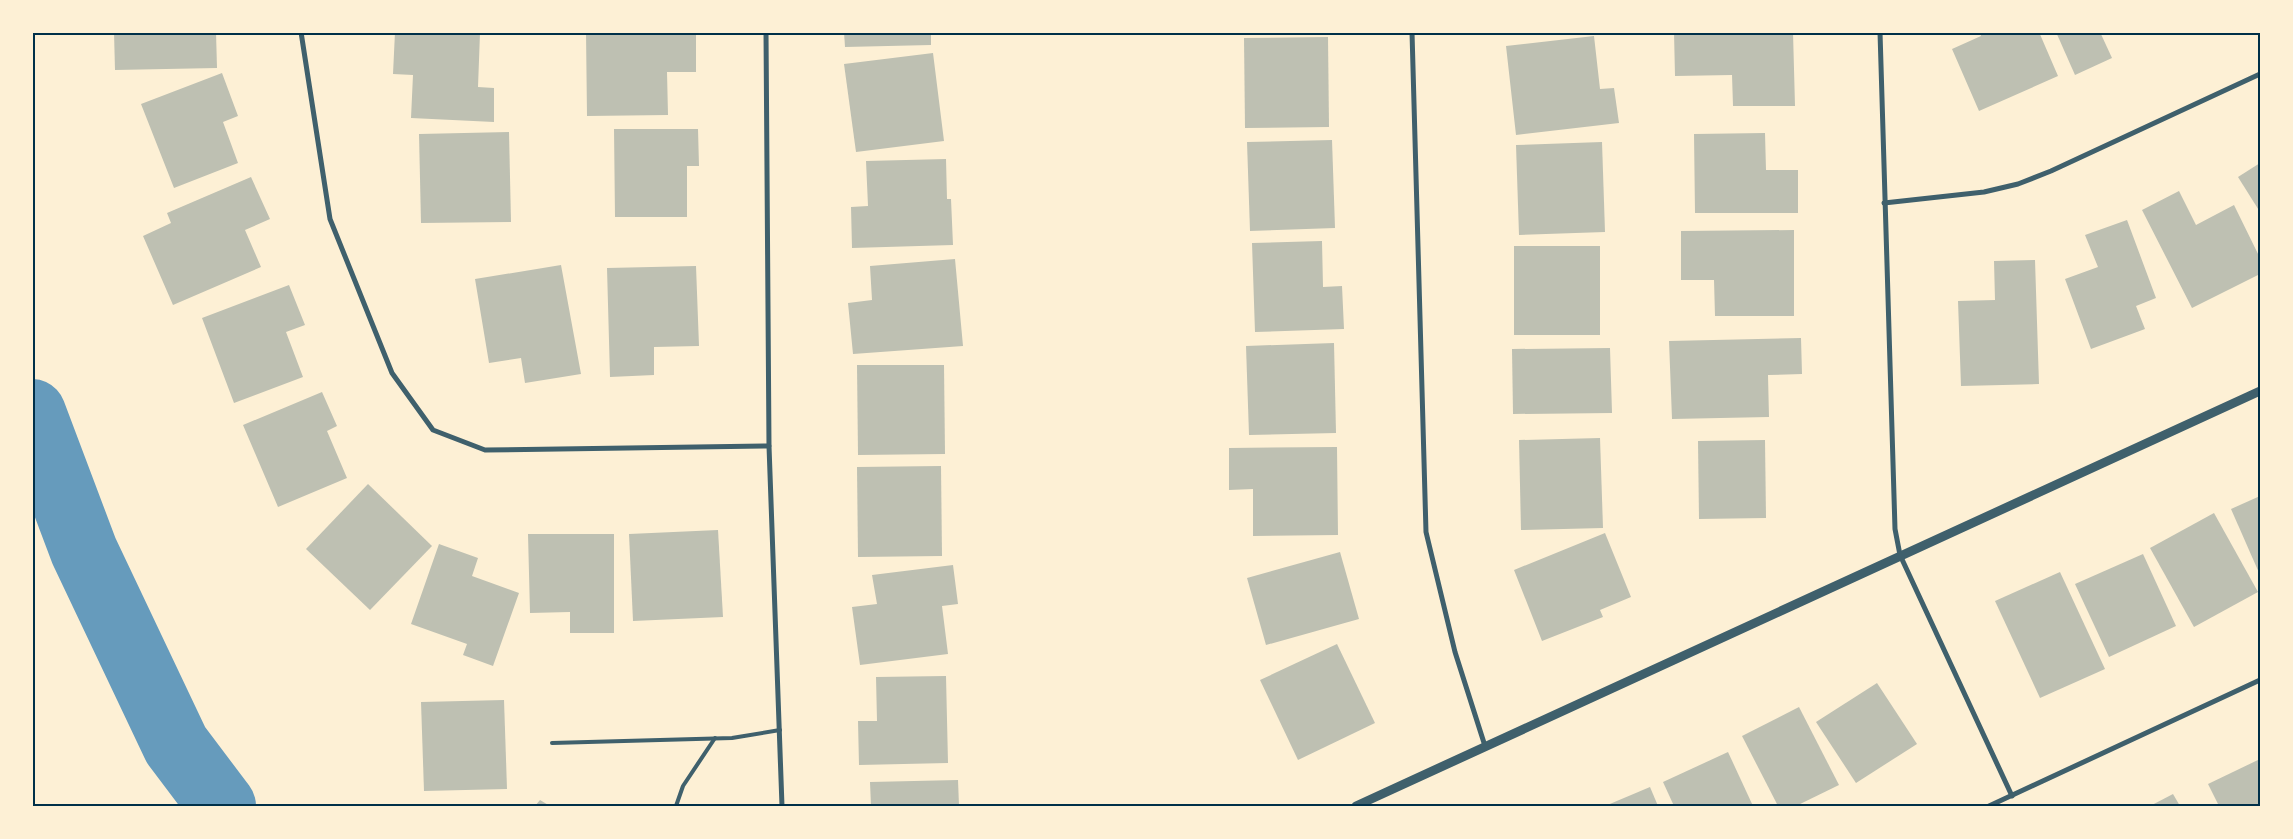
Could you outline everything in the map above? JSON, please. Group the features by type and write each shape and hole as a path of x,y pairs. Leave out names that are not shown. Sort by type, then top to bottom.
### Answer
{"street":[{"path":"301,32 332,226 392,373 433,430 485,450 769,446"},
{"path":"766,32 769,446 782,806"},
{"path":"1412,32 1426,532 1455,652 1485,746"},
{"path":"1880,32 1895,529 1900,555 2012,796"},
{"path":"1884,203 1984,192 2018,184 2051,171 2260,74"},
{"path":"1356,806 2260,391"},
{"path":"1989,806 2260,680"}],"lane":[{"path":"552,743 732,738 780,730"},
{"path":"676,806 683,786 715,738"}],"building":[{"path":"114,32 216,32 217,68 115,70"},
{"path":"395,32 480,33 478,87 494,88 494,122 411,118 413,75 393,74"},
{"path":"586,32 696,32 696,72 667,72 668,115 587,116"},
{"path":"844,32 931,32 931,45 845,47"},
{"path":"1674,32 1793,32 1795,106 1733,106 1732,75 1675,76"},
{"path":"1980,32 2039,32 2058,76 1979,111 1952,49 1981,36"},
{"path":"2056,32 2100,32 2112,58 2075,75"},
{"path":"1594,36 1600,89 1614,88 1619,123 1516,135 1506,46"},
{"path":"1328,37 1329,127 1245,128 1244,38"},
{"path":"933,53 944,141 856,152 844,64"},
{"path":"222,73 238,116 223,122 238,163 174,188 141,104"},
{"path":"614,129 698,129 699,166 687,166 687,217 615,217"},
{"path":"509,132 511,222 421,223 419,134"},
{"path":"1765,133 1766,170 1798,170 1798,213 1695,213 1694,134"},
{"path":"1332,140 1335,228 1250,231 1247,142"},
{"path":"1602,142 1605,232 1519,235 1516,145"},
{"path":"946,159 947,199 951,199 953,245 852,248 851,207 868,206 866,161"},
{"path":"2260,163 2260,212 2238,177"},
{"path":"251,177 270,219 245,230 261,267 173,305 143,236 171,223 167,213"},
{"path":"2179,191 2196,225 2234,205 2260,258 2260,274 2192,308 2142,210"},
{"path":"2127,220 2156,298 2136,306 2145,329 2091,349 2065,279 2098,267 2085,235"},
{"path":"1794,230 1794,316 1715,316 1714,280 1681,280 1681,231"},
{"path":"1322,241 1323,287 1342,286 1344,329 1255,332 1252,243"},
{"path":"1514,246 1600,246 1600,335 1514,335"},
{"path":"955,259 963,346 853,354 848,303 872,300 870,266"},
{"path":"2035,260 2039,384 1961,386 1958,301 1995,300 1994,261"},
{"path":"561,265 581,374 525,383 521,358 489,363 475,279"},
{"path":"696,266 699,346 654,347 654,375 610,377 607,268"},
{"path":"289,285 305,325 286,332 303,377 234,403 202,318"},
{"path":"1801,338 1802,374 1768,375 1769,417 1672,419 1669,341"},
{"path":"1334,343 1336,433 1249,435 1246,346"},
{"path":"1610,348 1612,413 1513,414 1512,349"},
{"path":"857,365 944,365 945,454 858,455"},
{"path":"322,392 337,426 327,431 347,478 278,507 243,425"},
{"path":"1600,438 1603,528 1521,530 1519,440"},
{"path":"1765,440 1766,518 1699,519 1698,441"},
{"path":"1337,447 1338,535 1253,536 1253,489 1229,490 1229,448"},
{"path":"941,466 942,556 858,557 857,467"},
{"path":"368,484 432,546 370,610 306,549"},
{"path":"2260,496 2260,575 2231,509"},
{"path":"2214,513 2258,592 2194,627 2150,548"},
{"path":"718,530 723,617 633,621 629,534"},
{"path":"1605,533 1631,597 1600,610 1603,617 1542,641 1514,570"},
{"path":"528,534 614,534 614,633 570,633 570,612 530,613"},
{"path":"439,544 478,558 472,576 519,593 493,666 463,655 467,644 411,624"},
{"path":"1340,552 1359,619 1266,645 1247,578"},
{"path":"2143,554 2176,626 2109,657 2075,584"},
{"path":"953,565 958,604 942,606 948,654 860,665 852,607 877,604 872,575"},
{"path":"2060,572 2105,669 2040,698 1995,601"},
{"path":"1337,644 1375,723 1298,760 1260,680"},
{"path":"946,676 948,763 859,765 858,721 877,721 876,677"},
{"path":"1877,683 1917,744 1856,783 1816,722"},
{"path":"504,700 507,789 424,791 421,702"},
{"path":"1799,707 1839,785 1796,806 1778,806 1742,736"},
{"path":"1728,752 1753,806 1674,806 1663,782"},
{"path":"2260,759 2260,806 2219,806 2208,784"},
{"path":"958,780 959,806 871,806 870,782"},
{"path":"1650,787 1658,806 1605,806"},
{"path":"2173,794 2180,806 2150,806"},
{"path":"540,800 550,806 535,806"}],"waterway":[{"path":"32,413 84,551 176,745 222,806"}]}
